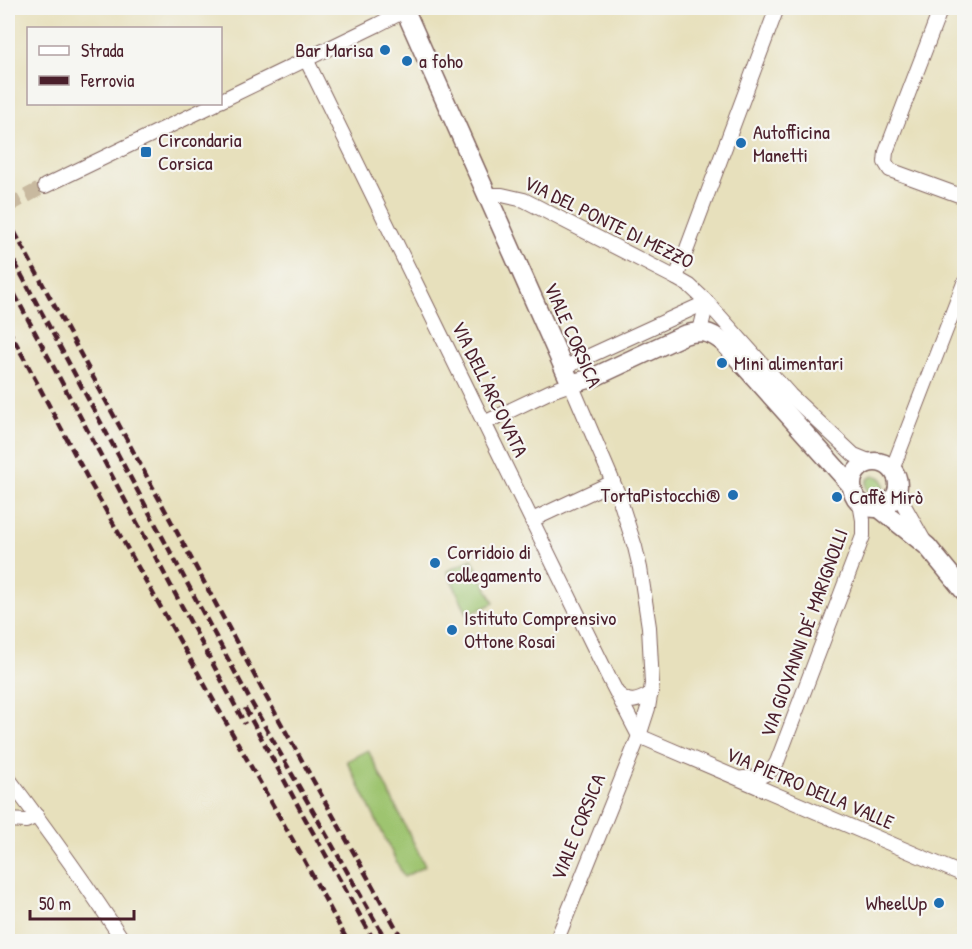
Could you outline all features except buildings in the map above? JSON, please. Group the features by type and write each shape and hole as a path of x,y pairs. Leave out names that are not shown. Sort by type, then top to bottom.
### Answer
{"main road":[{"name":"VIALE CORSICA","path":"406,8 567,376"},
{"path":"567,376 592,378 679,337 700,331 711,334 724,342 851,485 854,496 861,503 868,507 879,508 893,500 898,485 897,477 892,470"},
{"path":"851,485 857,470 862,465 871,462"},
{"name":"VIA DEL PONTE DI MEZZO","path":"871,462 882,463 892,470"},
{"path":"879,508 927,546 964,591"}],"street":[{"path":"222,100 406,8"},
{"path":"676,278 777,8"},
{"path":"941,8 886,152 885,162 890,170 964,197"},
{"name":"VIA DELL'ARCOVATA","path":"306,59 639,736"},
{"path":"45,186 213,105"},
{"name":"VIA DEL PONTE DI MEZZO","path":"487,195 502,195 524,200 690,286 790,395 854,455 871,462"},
{"path":"892,470 964,283"},
{"path":"484,423 551,391 567,376 707,302"},
{"path":"700,331 707,302"},
{"name":"VIALE CORSICA","path":"556,942 639,736 648,708 652,684 650,627 640,568 628,524 613,482 567,376"},
{"path":"532,520 613,482"},
{"path":"897,493 927,546"},
{"name":"VIA GIOVANNI DE' MARIGNOLLI","path":"733,776 758,778 770,772 777,762 863,536 861,503"},
{"path":"617,693 624,700 630,701 651,694"},
{"name":"VIA PIETRO DELLA VALLE","path":"639,736 964,875"},
{"path":"8,778 101,906 124,942"},
{"path":"8,818 26,802"},
{"path":"8,818 26,821 37,816"}],"green space":[{"path":"871,476 879,476 884,481 882,492 871,494 866,489 866,481"},
{"path":"472,559 494,603 468,615 447,571"},
{"path":"368,750 425,866 404,877 347,761"}],"tunnel":[{"path":"8,206 45,186"}],"railway":[{"path":"8,220 264,693 404,942"},
{"path":"8,250 250,700 387,942"},
{"path":"8,282 245,724"},
{"path":"8,328 88,479 348,942"},
{"path":"245,708 375,942"}],"place":[{"name":"Bar Marisa","path":"385,50"},
{"name":"a foho","path":"407,61"},
{"name":"Autofficina Manetti","path":"741,143"},
{"name":"Circondaria Corsica","path":"146,152"},
{"name":"Mini alimentari","path":"722,363"},
{"name":"TortaPistocchi®","path":"733,495"},
{"name":"Caffè Mirò","path":"837,497"},
{"name":"Corridoio di collegamento","path":"435,563"},
{"name":"Istituto Comprensivo Ottone Rosai","path":"452,630"},
{"name":"WheelUp","path":"939,903"}]}
